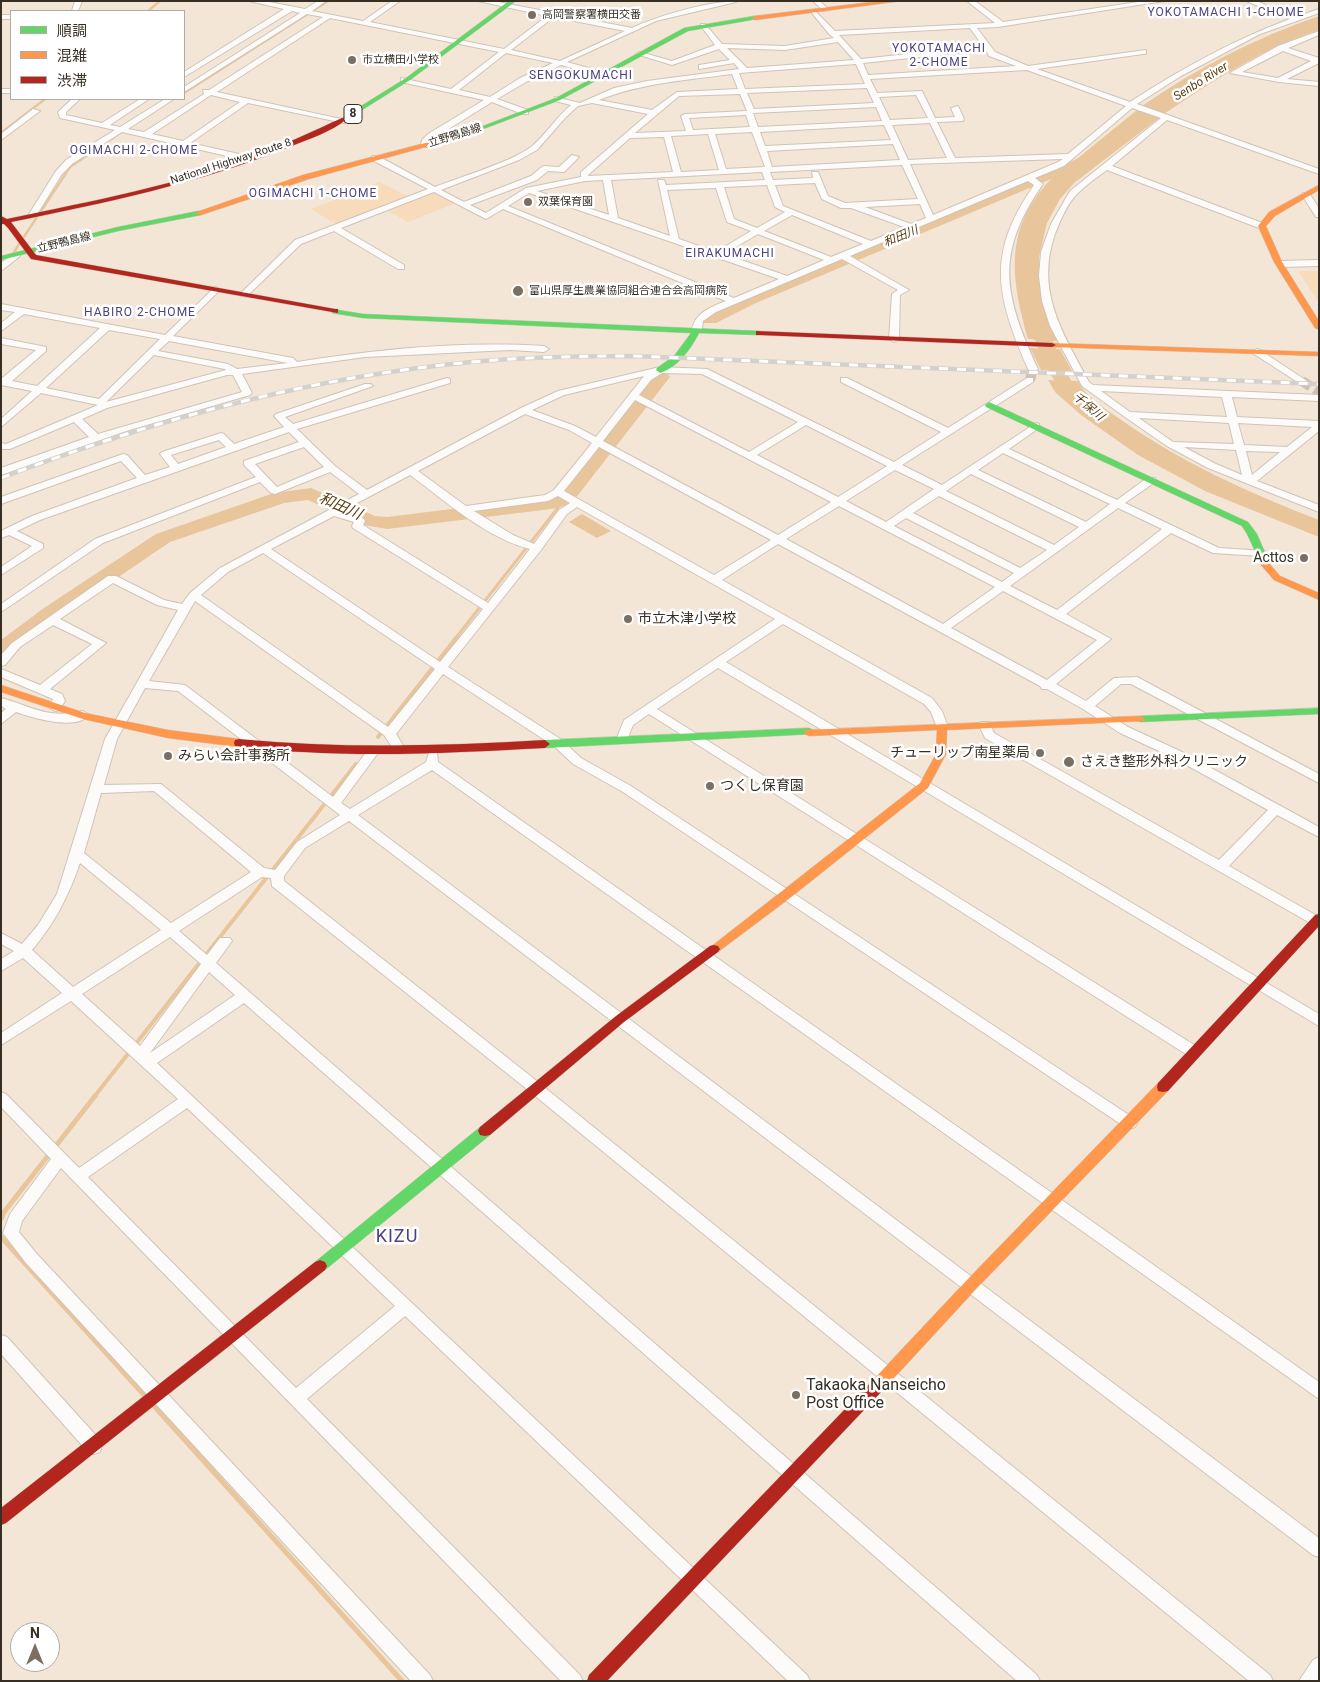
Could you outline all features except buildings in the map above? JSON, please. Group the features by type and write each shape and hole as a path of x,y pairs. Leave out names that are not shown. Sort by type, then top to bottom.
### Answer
{"main road":[{"name":"立野鴨島線","path":"1,258 118,229 204,212 306,177 425,146 525,112 558,98 686,29 815,6 826,10 898,1"},
{"name":"National Highway Route 8","path":"3,220 171,182 249,159 317,133 341,121 404,80 509,4"},
{"path":"1319,187 1272,214 1264,220 1262,226 1263,232 1280,264 1319,328"},
{"path":"3,220 22,254 44,260 363,316 1063,346 1319,354"},
{"path":"660,370 668,367 693,337 696,329"},
{"path":"989,405 1245,524 1251,531 1268,570 1275,576 1319,598"},
{"path":"1,688 83,715 119,724 205,740 256,745 374,750 1319,711"},
{"path":"1,1518 158,1396 232,1334 343,1248 620,1019 786,895 924,785 941,754 942,727"},
{"path":"594,1681 794,1474 972,1284 1054,1202 1318,921"}],"street":[{"path":"252,1 505,51 561,63 603,75"},
{"path":"185,88 323,1"},
{"path":"364,23 397,1"},
{"path":"481,1 509,4 552,15 633,30"},
{"path":"709,1 717,4"},
{"path":"425,146 426,140 431,136 523,80 676,12 732,1"},
{"path":"970,1 1002,24"},
{"path":"1093,1 1102,8"},
{"path":"831,33 1002,24 1102,8 1161,1"},
{"path":"1249,1 1296,19"},
{"path":"815,6 831,33 858,60 931,219"},
{"path":"185,74 290,9"},
{"path":"696,329 699,320 713,310 733,301 931,219 1033,180 1060,164 1133,106 1178,74 1258,33 1319,11"},
{"path":"452,91 552,15"},
{"path":"145,135 329,16"},
{"path":"703,25 720,46 745,70"},
{"path":"972,26 992,54 1319,172"},
{"path":"1319,33 1303,38 1234,72 1279,80 1319,84"},
{"path":"1303,38 1319,45"},
{"path":"672,63 720,46 785,48 838,40"},
{"path":"230,46 270,54"},
{"path":"558,98 576,104 592,101 631,86 708,74 986,48"},
{"path":"1282,48 1318,60"},
{"path":"865,77 1027,68 1143,52"},
{"path":"640,54 672,63 684,78"},
{"path":"684,58 702,67 708,74"},
{"path":"1279,80 1318,60"},
{"path":"702,67 735,61"},
{"path":"734,71 769,168"},
{"path":"404,80 492,100 525,112"},
{"path":"690,132 685,116 750,112 870,86"},
{"path":"185,88 341,121"},
{"path":"585,179 584,174 677,94 743,92 879,105"},
{"path":"875,95 919,93 952,160"},
{"path":"75,100 62,112 63,116 249,159"},
{"path":"104,125 144,100"},
{"path":"33,214 59,172 69,162 168,100"},
{"path":"184,144 246,101"},
{"path":"592,101 654,113"},
{"path":"243,295 292,246 516,158 534,148 562,116 576,104"},
{"path":"629,136 960,119 954,108"},
{"path":"1,138 36,110"},
{"path":"1165,117 1073,193 1055,224 1046,252 1043,276 1046,301 1054,326 1085,384 1128,416 1170,444 1249,482 1319,509"},
{"path":"711,132 723,171"},
{"path":"667,134 677,173"},
{"path":"761,149 896,142"},
{"path":"375,158 486,217 529,190 585,179 769,168 1070,156"},
{"path":"464,205 534,178 546,168 561,170 575,158"},
{"path":"812,166 824,197 844,206 923,201"},
{"path":"1105,166 1262,226"},
{"path":"769,168 766,171 779,207 870,244"},
{"path":"659,175 675,240"},
{"path":"607,178 614,219"},
{"path":"663,188 818,180"},
{"path":"1033,180 1012,229 1007,247 1005,271 1008,296 1033,368"},
{"path":"562,183 567,202"},
{"path":"720,186 730,220 830,260"},
{"path":"529,190 788,279"},
{"path":"1306,194 1319,215"},
{"path":"852,205 912,227"},
{"path":"502,206 733,301"},
{"path":"718,254 760,232 791,212"},
{"path":"334,228 401,267"},
{"path":"1,268 22,254"},
{"path":"844,256 904,290 896,294 894,339"},
{"path":"1280,264 1319,263"},
{"path":"103,404 151,352 215,290"},
{"path":"1,307 301,362"},
{"path":"1,328 22,310"},
{"path":"1,424 107,327"},
{"path":"1,341 43,349 3,383"},
{"path":"1,446 7,447 76,418 103,404 211,375 365,354 510,347 544,349"},
{"path":"1,472 94,436 177,410 247,393 236,372 228,367 151,352"},
{"path":"1257,352 1302,381"},
{"path":"469,512 548,498 560,493 636,397 648,378 660,370"},
{"path":"1,966 24,951 43,928 63,894 78,854 112,739 141,684 194,595 224,570 524,410 561,393 660,370 704,370 1054,549"},
{"path":"844,380 947,430"},
{"path":"714,580 947,430 1030,380"},
{"path":"5,533 36,518 291,429 400,393 447,381"},
{"path":"3,383 39,389 103,404"},
{"path":"366,494 331,468 279,416 368,386"},
{"path":"1090,388 1319,398"},
{"path":"1226,394 1249,482"},
{"path":"636,397 1002,588 1104,639 1046,686"},
{"path":"524,410 572,428 1046,686 1087,706 1107,720 1151,744 1176,754 1319,833"},
{"path":"1128,416 1319,425"},
{"path":"76,418 94,436"},
{"path":"750,456 806,421"},
{"path":"1249,482 1319,425"},
{"path":"886,527 1036,426"},
{"path":"177,469 165,454 221,436 233,450"},
{"path":"305,442 248,463 275,491 331,468"},
{"path":"1170,444 1289,450"},
{"path":"1002,449 1217,551 1262,553"},
{"path":"1,501 123,456 144,480"},
{"path":"971,470 1086,526"},
{"path":"412,471 469,512 532,548"},
{"path":"1,609 99,541 261,478"},
{"path":"943,629 1151,480"},
{"path":"560,493 928,701 936,711 942,727"},
{"path":"389,733 437,665 488,608 532,548 563,512 575,502"},
{"path":"333,511 346,514 360,521 357,526 488,608"},
{"path":"906,514 1021,573"},
{"path":"1058,615 1169,529"},
{"path":"1,572 38,546 5,533"},
{"path":"264,548 437,665 558,743 577,761 627,789 1130,1122"},
{"path":"1,662 16,645 112,578 161,602 185,608"},
{"path":"194,595 389,733 400,750"},
{"path":"622,740 628,723 783,619"},
{"path":"41,690 100,643 52,620"},
{"path":"718,662 1319,1021"},
{"path":"1,673 58,697 59,701 55,707"},
{"path":"1087,706 1118,682 1133,680 1319,779"},
{"path":"141,684 181,688 972,1284 1319,1549"},
{"path":"1,702 48,719 70,719 83,715"},
{"path":"1,720 15,707"},
{"path":"649,709 1194,1052"},
{"path":"985,725 989,735 1318,921"},
{"path":"432,764 434,748"},
{"path":"334,804 374,750"},
{"path":"432,764 301,845 278,875 277,883 535,1088 1264,1681"},
{"path":"432,764 1054,1202 1319,1392"},
{"path":"96,789 157,787 261,872 278,875"},
{"path":"1221,866 1275,810"},
{"path":"78,854 170,930 1031,1681"},
{"path":"1,1040 261,872"},
{"path":"1,938 24,951 138,1053 693,1580 802,1681"},
{"path":"138,1053 203,960 225,941"},
{"path":"138,1053 244,996"},
{"path":"1,1098 574,1681"},
{"path":"78,1176 188,1100"},
{"path":"60,1158 15,1219 11,1233 31,1258 158,1396 424,1681"},
{"path":"296,1398 405,1307"},
{"path":"1,1342 94,1446"},
{"path":"1308,1681 1319,1666"}],"shaded area":[{"path":"379,182 410,197 339,226 311,209"},
{"path":"435,192 456,203 408,222 388,211"},
{"path":"1298,271 1319,271 1319,303"}],"water":[{"name":"Senbo River","path":"1319,16 1319,30 1278,46 1239,66 1164,114 1142,106 1184,79 1227,55 1272,34"},
{"path":"1137,110 1159,118 1074,183 1060,199 1047,223 1039,257 1039,275 1041,296 1057,341 1028,339 1022,317 1015,274 1015,254 1018,235 1025,216 1036,197 1052,178 1051,176 1069,163 1072,163"},
{"path":"1030,348 1060,349 1072,371 1041,370"},
{"path":"1048,380 1078,381 1085,392 1101,406 1165,448 1240,487 1319,520 1319,537 1205,491 1138,455 1081,415 1055,392"},
{"path":"582,514 611,531 597,538 569,522"}],"waterway":[{"path":"149,10 160,1"},
{"path":"185,92 328,1"},
{"path":"1,133 44,100"},
{"path":"12,255 70,167 126,129"},
{"name":"和田川","path":"710,319 750,299 1089,158"},
{"name":"千保川","path":"1034,308 1046,348 1058,373 1065,384 1084,405"},
{"name":"和田川","path":"1,651 51,613 163,538 281,497 311,494 371,521 387,523 564,500 661,377"},
{"path":"455,639 564,500"},
{"path":"378,737 456,638"},
{"path":"94,1097 356,764"},
{"path":"1,1219 4,1212 95,1096"},
{"path":"1,1237 144,1395"},
{"path":"154,1406 402,1681"}],"tunnel":[{"path":"1030,380 1033,369"},
{"path":"1302,381 1319,392"}],"railway":[{"path":"1,478 116,438 232,404 351,378 492,360 634,356 1319,384"}],"traffic: fast":[{"path":"344,119 408,79 513,1"},
{"path":"460,136 558,99 686,29 755,18"},
{"path":"1,258 118,229 198,213"},
{"path":"335,311 363,316 759,333"},
{"path":"660,370 672,363 682,353 697,329"},
{"path":"989,405 1245,524 1252,534 1265,564"},
{"path":"1140,719 1319,711"},
{"path":"545,744 809,732"},
{"path":"320,1266 485,1131"}],"traffic: slow":[{"path":"755,18 898,1"},
{"path":"198,213 306,177 460,136"},
{"path":"1319,187 1272,214 1262,226 1278,262 1319,328"},
{"path":"1052,345 1319,354"},
{"path":"1265,564 1277,578 1319,597"},
{"path":"1,688 83,716 168,734 239,743"},
{"path":"809,732 1140,719"},
{"path":"714,949 786,895 924,785 941,754 942,727"},
{"path":"878,1385 972,1284 1163,1087"}],"traffic: jam":[{"path":"1,222 177,183 220,170 304,139 344,119"},
{"path":"1,218 11,226 25,248 34,257 335,311"},
{"path":"759,333 1052,345"},
{"path":"239,743 277,747 354,750 469,748 545,744"},
{"path":"1163,1087 1319,918"},
{"path":"485,1131 620,1019 714,949"},
{"path":"1,1518 320,1266"},
{"path":"595,1681 878,1385"}],"place":[{"name":"高岡警察署横田交番","path":"532,15"},
{"name":"市立横田小学校","path":"352,60"},
{"name":"双葉保育園","path":"528,202"},
{"name":"富山県厚生農業協同組合連合会高岡病院","path":"518,291"},
{"name":"Acttos","path":"1304,558"},
{"name":"市立木津小学校","path":"628,619"},
{"name":"チューリップ南星薬局","path":"1040,753"},
{"name":"みらい会計事務所","path":"168,756"},
{"name":"さえき整形外科クリニック","path":"1069,762"},
{"name":"つくし保育園","path":"710,786"},
{"name":"Takaoka Nanseicho Post Office","path":"796,1395"}],"district":[{"name":"YOKOTAMACHI 1-CHOME","path":"1226,13"},
{"name":"YOKOTAMACHI 2-CHOME","path":"939,56"},
{"name":"SENGOKUMACHI","path":"581,76"},
{"name":"OGIMACHI 2-CHOME","path":"134,151"},
{"name":"OGIMACHI 1-CHOME","path":"313,194"},
{"name":"EIRAKUMACHI","path":"730,254"},
{"name":"HABIRO 2-CHOME","path":"140,313"},
{"name":"KIZU","path":"397,1237"}]}
